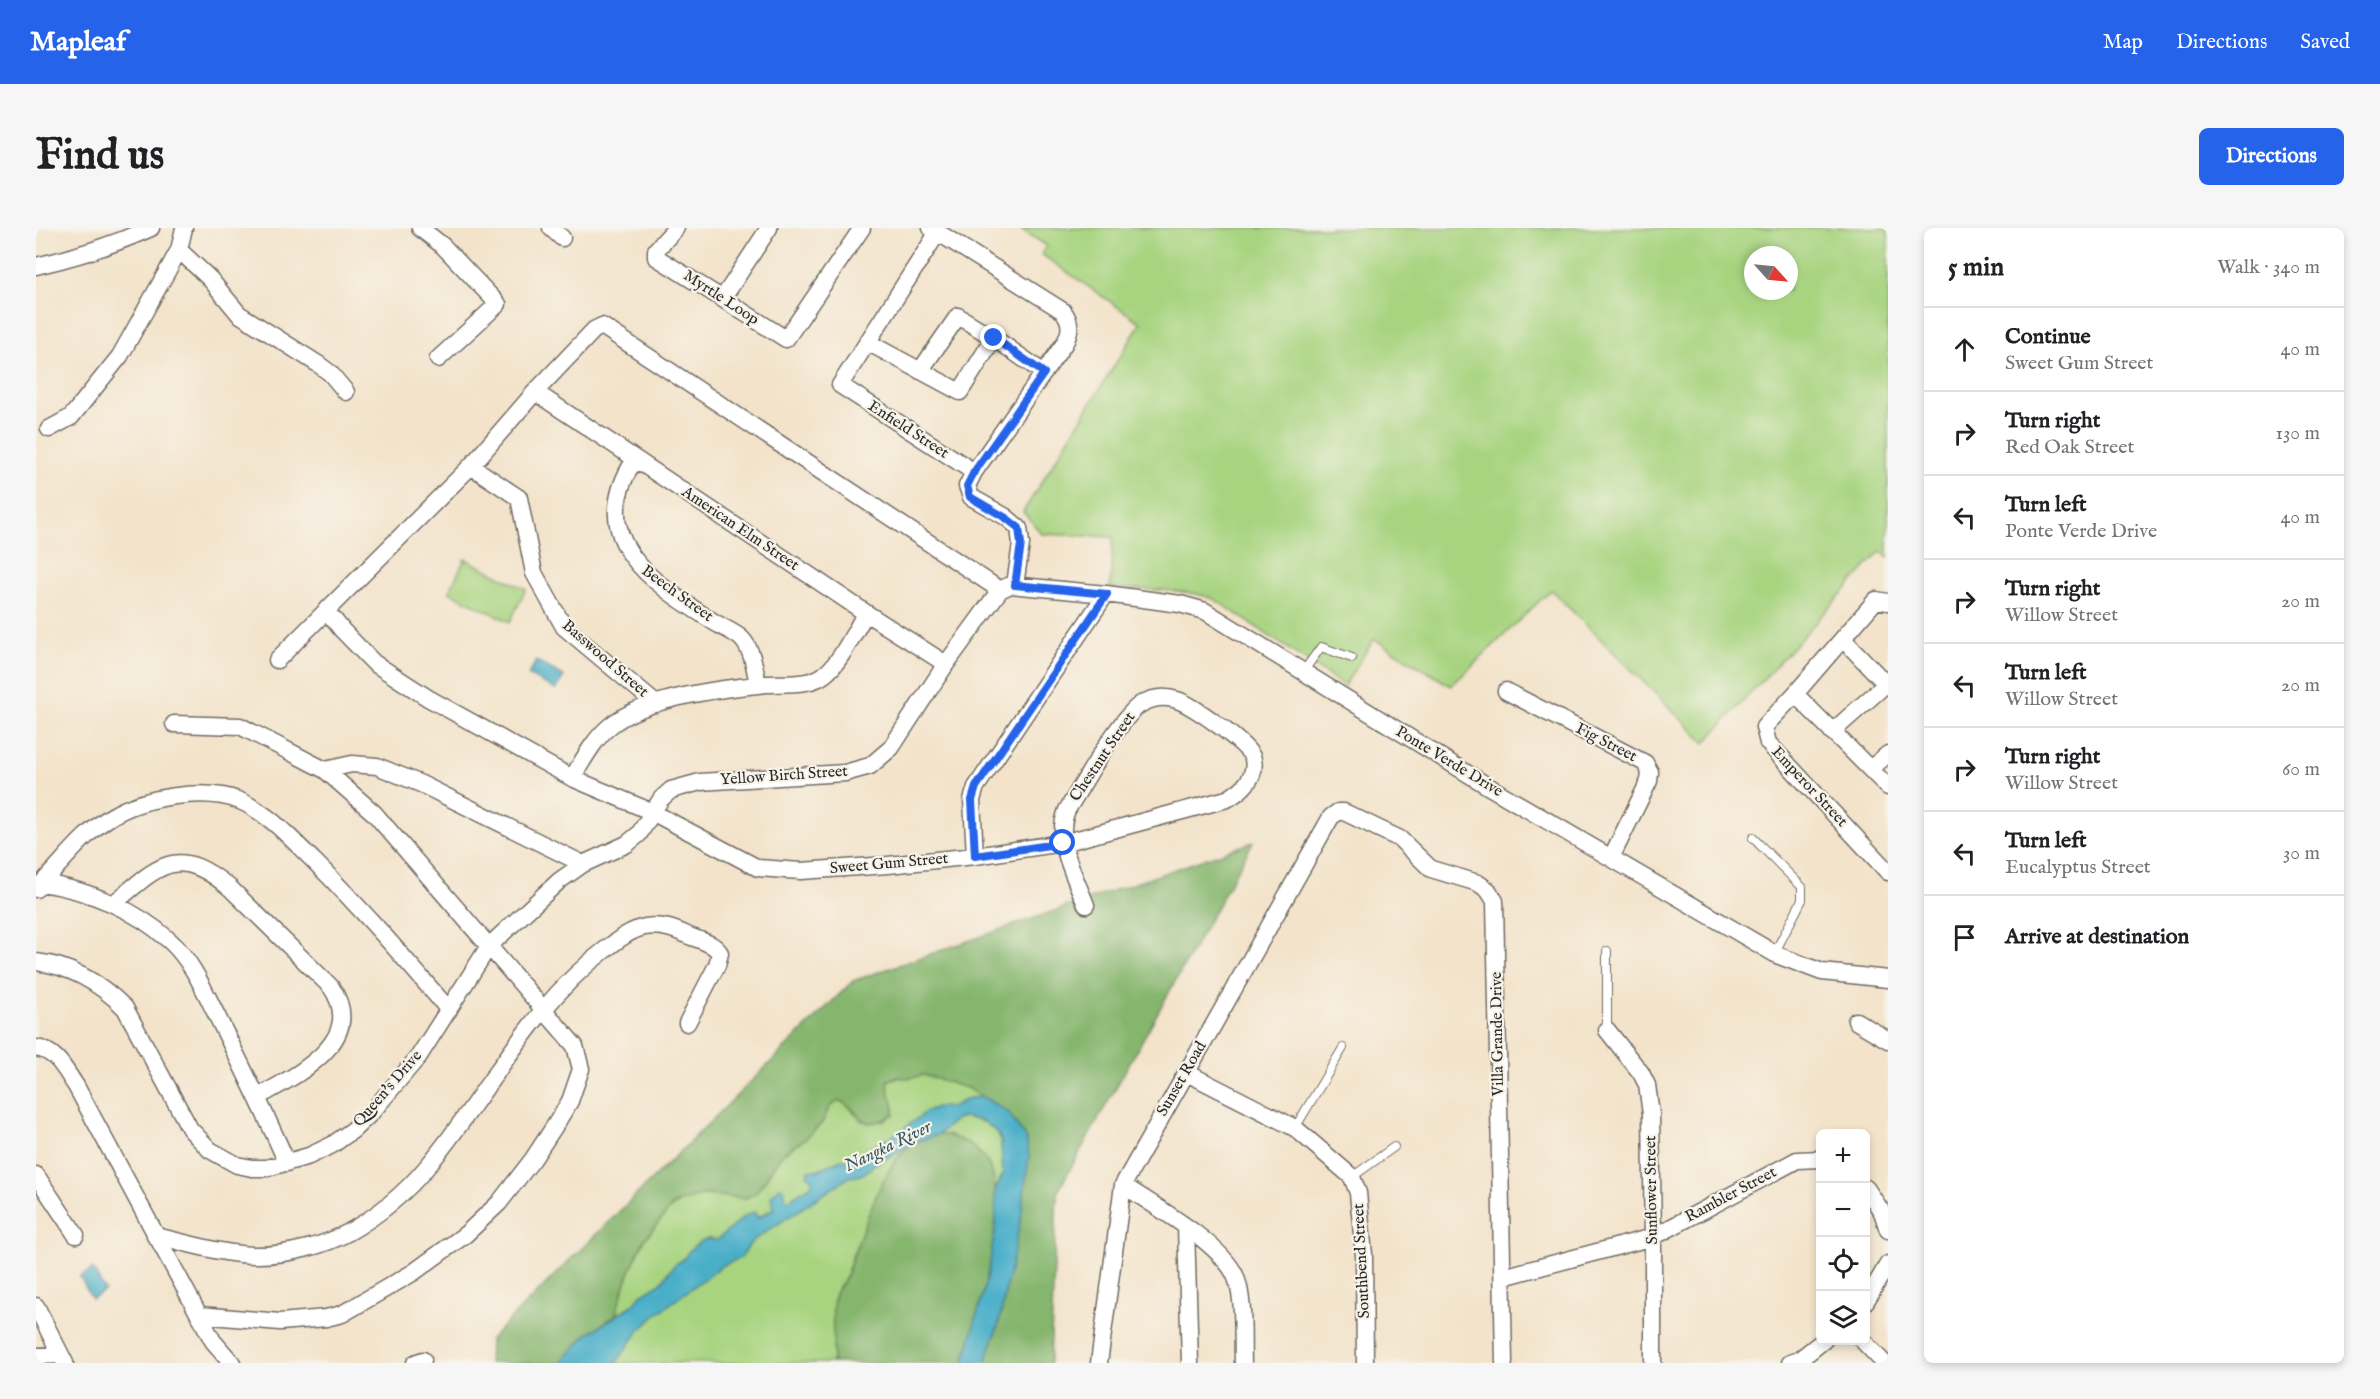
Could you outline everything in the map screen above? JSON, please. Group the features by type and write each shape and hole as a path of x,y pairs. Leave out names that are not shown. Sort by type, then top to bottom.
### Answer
{"street":[{"path":"36,266 120,242 151,228"},
{"path":"49,429 71,417 120,356 179,250 184,228"},
{"path":"420,228 443,246 498,304 438,359"},
{"name":"Myrtle Loop","path":"676,228 656,250 656,257 786,339 862,228"},
{"path":"723,298 769,228"},
{"path":"277,660 471,466 535,392 594,330 602,326 1007,587 1021,544 1019,528 970,497 967,486 974,472 1067,338 1070,323 1063,311 934,230 869,343 960,392 994,338"},
{"path":"179,250 210,279 239,314 318,364 330,373 346,392"},
{"path":"920,371 958,316 1044,373"},
{"name":"Enfield Street","path":"869,343 842,381 842,387 974,472"},
{"name":"American Elm Street","path":"535,392 946,664"},
{"name":"Beech Street","path":"635,459 626,473 618,504 618,522 630,556 639,567 668,591 741,638 751,654 758,685"},
{"name":"Basswood Street","path":"471,466 519,498 534,573 564,627 656,704"},
{"name":"Ponte Verde Drive","path":"1007,587 1107,594 1180,604 1205,611 1486,785 1774,954 1822,972 1888,979"},
{"name":"Yellow Birch Street","path":"615,850 639,834 661,799 671,790 684,785 845,773 870,766 891,748 946,664 1007,587"},
{"path":"975,856 972,800 976,787 1107,594"},
{"name":"Emperor Street","path":"1888,602 1876,600 1764,727 1764,738 1888,872"},
{"name":"Sweet Gum Street","path":"326,610 358,648 397,679 572,778 652,812 758,868 801,871 888,865 975,856 1063,843 1227,799 1239,792"},
{"path":"572,778 599,737 618,719 656,704 685,696 758,685 808,681 825,675 866,613"},
{"path":"1832,732 1887,685 1843,639"},
{"name":"Fig Street","path":"1506,691 1645,763 1650,772 1649,781 1611,858"},
{"path":"1795,694 1888,787"},
{"name":"Chestnut Street","path":"1086,905 1063,843 1063,822 1067,810 1126,719 1141,704 1166,698 1178,700 1214,722 1245,747 1251,755 1253,765 1251,776 1239,792"},
{"path":"174,723 240,726 325,770 374,813 575,1046 581,1069 570,1101 533,1159 499,1203 466,1234 414,1272 342,1314 309,1321 280,1323 200,1315"},
{"path":"1870,769 1888,754"},
{"path":"325,770 352,764 377,765 421,784 583,864"},
{"path":"39,886 94,829 111,816 128,808 160,799 212,794 226,797 255,809 285,832 359,906 449,1010"},
{"name":"Villa Grande Drive","path":"1331,817 1338,812 1351,814 1400,838 1425,866 1478,883 1488,890 1495,901 1504,1363"},
{"name":"Sunset Road","path":"1099,1363 1123,1185 1331,817"},
{"name":"Queen's Drive","path":"36,962 69,969 111,994 125,1008 190,1129 210,1150 237,1164 252,1168 267,1168 287,1164 332,1145 359,1124 419,1056 489,946 543,894 583,864 615,850"},
{"path":"113,904 148,875 167,864 177,862 192,865 216,876 230,888 331,987 337,996 342,1017 335,1042 321,1056 292,1077 258,1097"},
{"path":"39,886 68,888 113,904 142,920 169,940 186,959 258,1097 287,1164"},
{"path":"155,1236 256,1256 302,1248 347,1233 396,1199 424,1170 456,1131 543,1009 574,976 619,939 633,931 658,926 680,932 713,946 720,953 717,965 687,1023"},
{"path":"1856,1022 1888,1040"},
{"name":"Sunflower Street","path":"1607,1030 1641,1073 1647,1085 1651,1114 1653,1363"},
{"path":"36,1048 47,1050 58,1058 76,1086 213,1341 232,1363"},
{"path":"1187,1073 1295,1128 1352,1177"},
{"name":"Rambler Street","path":"1503,1277 1653,1237 1797,1160 1816,1159"},
{"path":"36,1175 76,1235"},
{"name":"Southbend Street","path":"1352,1177 1358,1193 1365,1255 1365,1363"},
{"path":"1123,1185 1186,1227 1226,1261 1236,1277 1240,1299 1243,1363"},
{"path":"1870,1193 1885,1211 1888,1230"},
{"path":"1186,1227 1190,1363"},
{"path":"1870,1294 1888,1264"},
{"path":"36,1306 63,1359"},
{"path":"1796,1362 1819,1345"},
{"path":"1866,1345 1884,1363"},
{"path":"36,1356 63,1359"}],"lane":[{"path":"1303,672 1321,646 1352,657"},
{"path":"1753,838 1802,887 1802,900 1774,954"},
{"path":"1607,951 1607,1030"},
{"path":"1295,1128 1343,1048"},
{"path":"1352,1177 1394,1147"}],"green space":[{"path":"1019,228 1888,228 1888,558 1881,551 1705,743 1551,590 1451,686 1374,639 1344,686 1214,599 1177,591 1110,588 1113,537 1042,534 1023,512 1141,323 1041,254 1047,246"},
{"path":"465,559 526,589 510,622 449,592"},
{"path":"1253,842 1057,1193 1050,1363 985,1363 1021,1218 1026,1139 1008,1112 967,1088 924,1075 910,1078 896,1077 889,1080 888,1089 894,1105 894,1114 873,1123 862,1119 848,1105 839,1101 830,1106 822,1123 805,1139 782,1154 756,1193 746,1198 703,1195 674,1204 644,1240 628,1276 615,1315 585,1336 561,1363 489,1363 490,1339 853,981"},
{"path":"924,1075 967,1088 983,1097 970,1098 951,1107 937,1107 864,1152 813,1171 812,1185 790,1199 785,1200 783,1195 776,1192 773,1194 773,1208 758,1218 745,1216 717,1240 707,1239 669,1271 662,1282 641,1295 633,1305 615,1315 644,1240 669,1209 685,1200 704,1195 746,1198 764,1183 782,1154 805,1139 822,1123 830,1106 839,1101 847,1104 861,1121 883,1121 894,1114 894,1105 888,1089 889,1080"},
{"path":"965,1117 984,1122 998,1133 1001,1141 1003,1174 995,1191 989,1165 952,1136 939,1134 956,1119"},
{"path":"939,1134 961,1140 979,1152 988,1164 994,1183 996,1206 990,1262 964,1363 832,1363 835,1295 845,1279 882,1184 904,1151 917,1141"},
{"path":"916,1142 899,1156 878,1192 844,1282 838,1287 834,1297 835,1344 832,1363 616,1363 638,1332 658,1313 723,1265 741,1258 752,1241 849,1177 868,1171 873,1165"}],"water":[{"path":"536,661 564,676 556,690 528,675"},
{"name":"Nangka River","path":"983,1097 1008,1112 1026,1139 1029,1156 1021,1218 999,1323 985,1363 964,1363 988,1274 996,1224 995,1191 1003,1174 1001,1141 998,1133 984,1122 965,1117 956,1119 939,1134 916,1142 873,1165 868,1171 849,1177 752,1241 741,1258 723,1265 658,1313 638,1332 616,1363 561,1363 585,1336 633,1305 641,1295 662,1282 674,1265 684,1259 688,1252 700,1242 707,1239 717,1240 745,1216 754,1212 758,1218 773,1209 771,1196 780,1187 785,1190 785,1199 790,1199 812,1185 812,1178 807,1175 809,1170 819,1170 841,1159 847,1160 864,1152 902,1130 927,1111 937,1107 951,1107 970,1098"},
{"path":"93,1269 105,1291 92,1299 80,1277"}],"route":[{"path":"994,338 1044,373 974,472 967,486 970,497 1019,528 1021,544 1015,585 1107,594 976,787 972,800 975,856 1063,843"}]}
